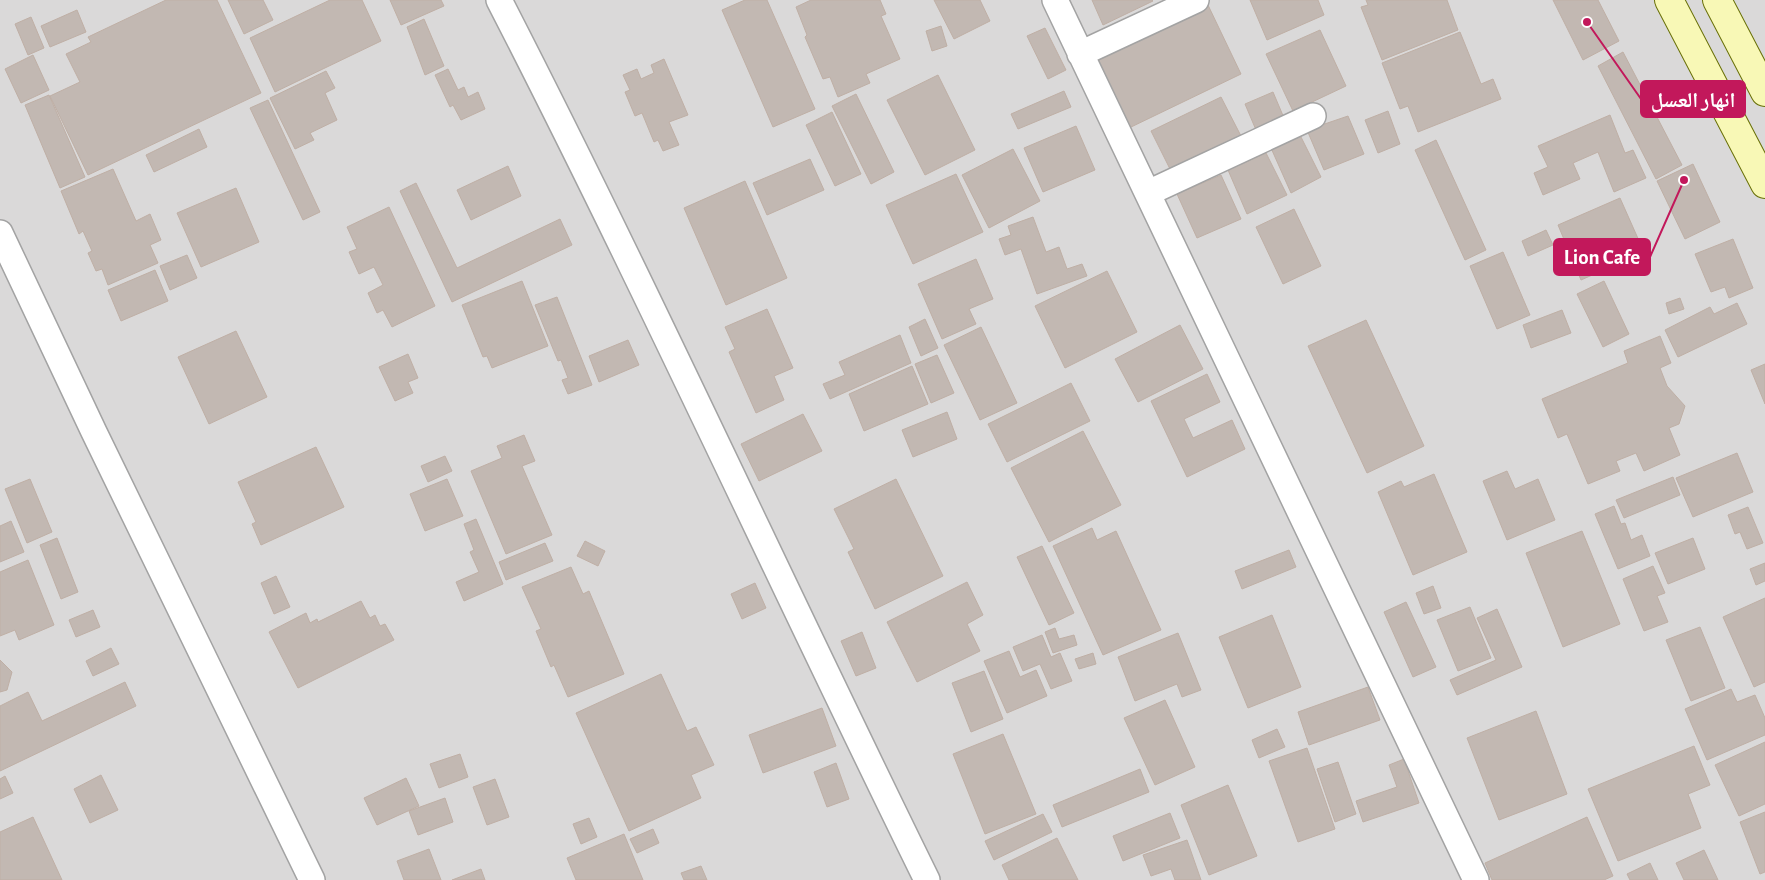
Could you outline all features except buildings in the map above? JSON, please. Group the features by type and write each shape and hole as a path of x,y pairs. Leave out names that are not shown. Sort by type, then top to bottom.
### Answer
{"main road":[{"path":"1669,0 1765,184"},
{"path":"1717,0 1765,92"}],"street":[{"path":"499,0 562,123 837,698 927,880"},
{"path":"1055,0 1476,880"},
{"path":"1080,54 1196,0"},
{"path":"1148,193 1313,116"},
{"path":"0,233 98,441 312,880"}],"shaded area":[{"path":"0,0 1765,0 1765,880 0,880"}],"place":[{"name":"انهار العسل","path":"1587,22"},
{"name":"Lion Cafe","path":"1684,180"}]}
